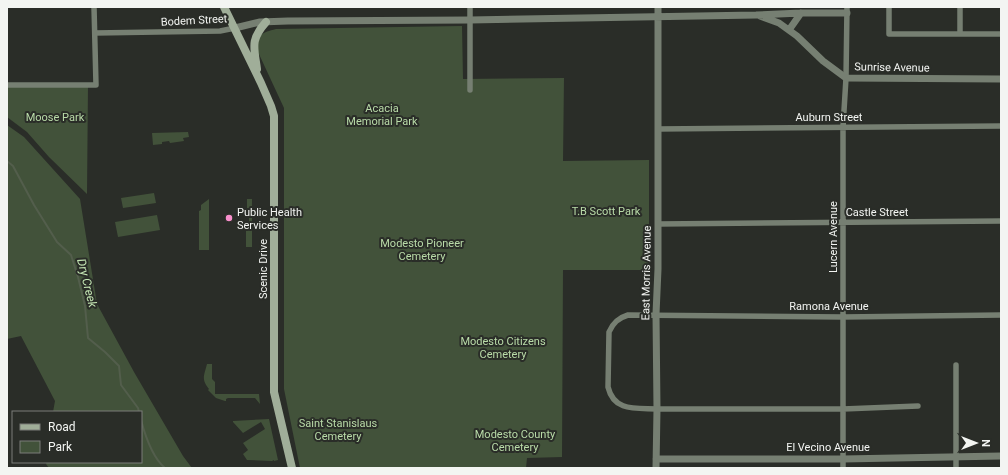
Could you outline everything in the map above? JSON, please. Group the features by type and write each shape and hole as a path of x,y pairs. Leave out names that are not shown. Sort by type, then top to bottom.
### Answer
{"main road":[{"name":"Scenic Drive","path":"224,7 269,100 274,116 274,392 292,468"},
{"path":"258,77 254,42 256,36 266,22"}],"street":[{"path":"7,85 96,85 94,7"},
{"path":"470,7 470,90"},
{"name":"East Morris Avenue","path":"656,468 658,7"},
{"path":"889,7 889,34 1001,34"},
{"path":"960,7 960,34"},
{"name":"Bodem Street","path":"95,33 220,31 266,22 296,21 658,17 756,15 847,10"},
{"name":"Lucern Avenue","path":"843,468 843,127 846,78 847,10"},
{"path":"789,30 801,12"},
{"name":"Sunrise Avenue","path":"756,15 774,21 789,30 823,61 846,78 1001,79"},
{"name":"Auburn Street","path":"658,129 1001,126"},
{"name":"Castle Street","path":"658,224 1001,221"},
{"name":"Ramona Avenue","path":"657,409 626,408 621,406 612,398 610,393 608,387 608,335 611,327 622,316 656,314 843,316 1001,315"},
{"path":"956,365 956,468"},
{"path":"657,409 843,409 918,406"},
{"name":"El Vecino Avenue","path":"656,459 843,459 1001,456"}],"green space":[{"path":"462,26 463,79 564,78 563,161 649,160 649,270 563,270 562,457 527,458 526,468 300,468 284,389 284,108 258,52 259,38 266,32 276,29"},
{"name":"Moose Park","path":"7,85 88,85 87,194 49,157 27,132 7,117"},
{"path":"7,125 24,137 80,199 97,304 134,372 183,456 192,468 49,468 46,463 142,463 142,411 53,411 55,401 21,336 7,339"},
{"path":"188,132 189,137 183,138 184,141 170,143 169,141 162,142 162,144 153,145 152,133"},
{"path":"154,193 156,203 123,208 121,198"},
{"path":"209,199 209,250 199,250 199,211 201,210 201,205"},
{"path":"247,199 252,199 252,247 246,247 246,229 249,228 249,208 247,208"},
{"path":"157,215 160,230 118,237 115,222"},
{"path":"207,364 212,364 212,379 215,382 215,394 259,394 260,404 255,398 228,398 225,401 216,398 208,390 209,389 204,380"},
{"path":"269,419 278,460 247,460 243,454 248,450 243,443 265,429 261,422 243,433 233,421"}],"waterway":[{"name":"Dry Creek","path":"7,161 13,166 34,205 57,242 71,255 85,306 88,338 119,366 121,385 139,411"},
{"name":"Dry Creek","path":"142,423 153,452 165,468"}],"place":[{"name":"Public Health Services","path":"229,218"}],"park label":[{"name":"Acacia Memorial Park","path":"382,114"},
{"name":"T.B Scott Park","path":"606,211"},
{"name":"Modesto Pioneer Cemetery","path":"422,249"},
{"name":"Modesto Citizens Cemetery","path":"503,347"},
{"name":"Saint Stanislaus Cemetery","path":"338,429"},
{"name":"Modesto County Cemetery","path":"515,440"}]}
